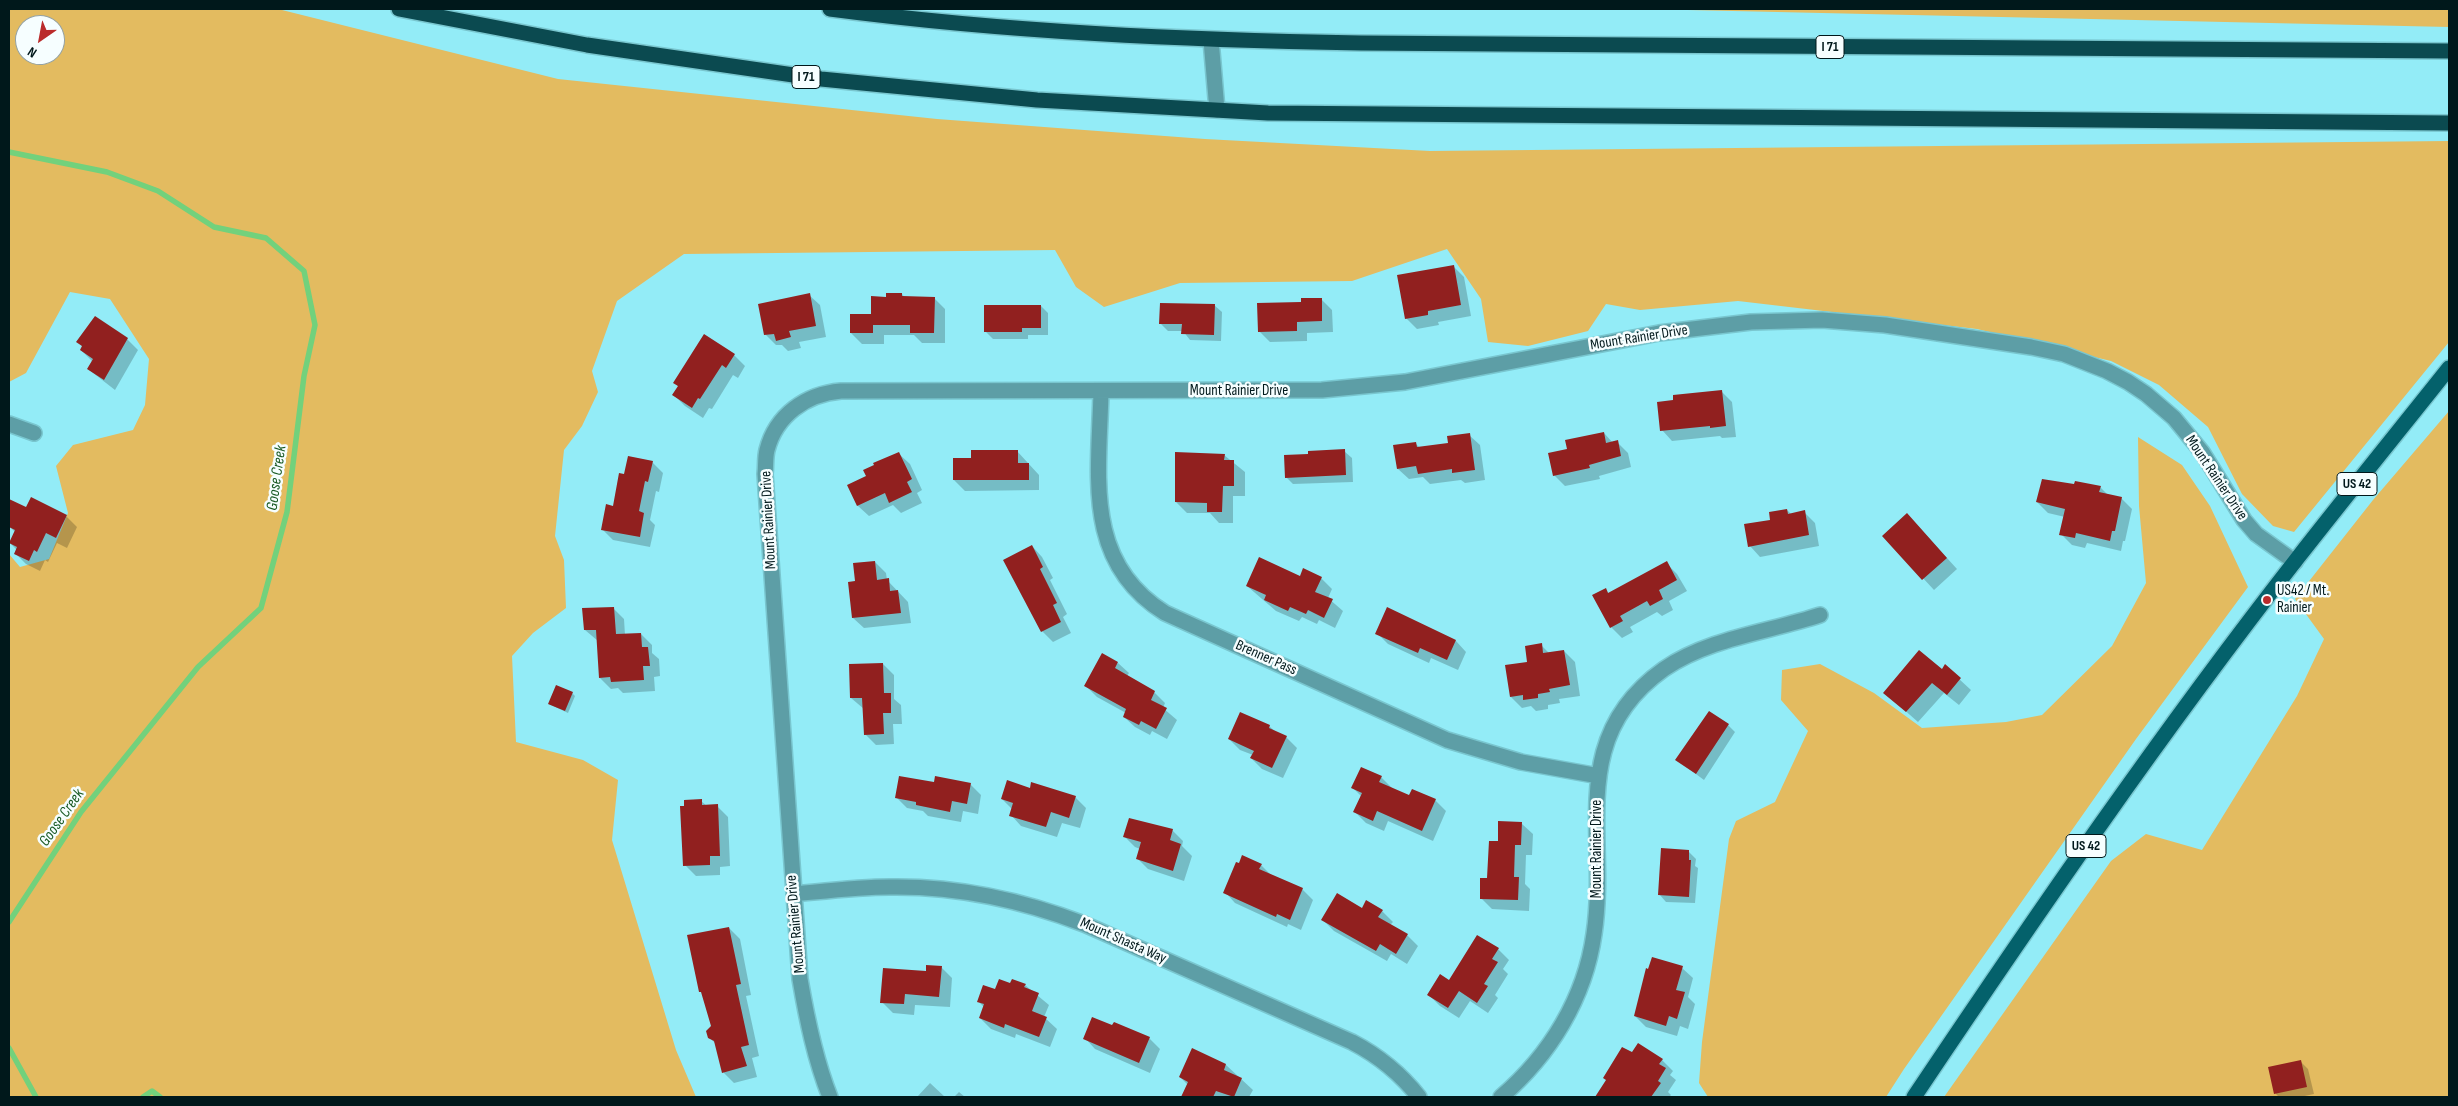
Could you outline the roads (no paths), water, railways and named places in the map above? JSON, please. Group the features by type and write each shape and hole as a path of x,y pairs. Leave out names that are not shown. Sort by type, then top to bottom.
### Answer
{"highway":[{"name":"I 71","path":"399,9 558,40 821,80 1036,100 1217,110 1395,115 2449,123"},
{"name":"I 71","path":"830,9 1056,31 1211,40 1360,44 2449,51"}],"main road":[{"name":"US 42","path":"1914,1097 2012,951 2110,812 2295,562 2449,368"}],"street":[{"path":"1211,40 1217,110"},
{"name":"Mount Rainier Drive","path":"830,1097 818,1066 804,1006 794,894 765,474 767,451 776,429 788,413 806,399 828,392 1322,390 1396,383 1457,374 1659,333 1751,322 1822,320 1931,331 2064,354 2107,371 2128,382 2146,394 2174,418 2202,452 2244,520 2256,534 2295,562"},
{"name":"Brenner Pass","path":"1101,392 1099,498 1103,530 1114,560 1122,574 1131,586 1153,606 1446,740 1521,762 1599,776"},
{"path":"9,424 34,433"},
{"name":"Mount Rainier Drive","path":"1501,1097 1522,1079 1546,1051 1571,1008 1587,969 1594,933 1597,897 1595,804 1599,776 1605,745 1630,700 1664,670 1692,654 1725,642 1820,615"},
{"name":"Mount Shasta Way","path":"794,894 892,887 950,890 996,896 1042,908 1084,924 1352,1042 1398,1073 1418,1097"}],"waterway":[{"name":"Goose Creek","path":"9,152 107,172 158,191 214,227 266,238 304,271 315,325 304,376 287,512 261,608 198,667 81,812 9,922"},
{"name":"Goose Creek","path":"9,1048 36,1097"},
{"name":"Goose Creek","path":"143,1097 152,1091 160,1097"}],"place":[{"name":"US42 / Mt. Rainier","path":"2267,600"}]}
